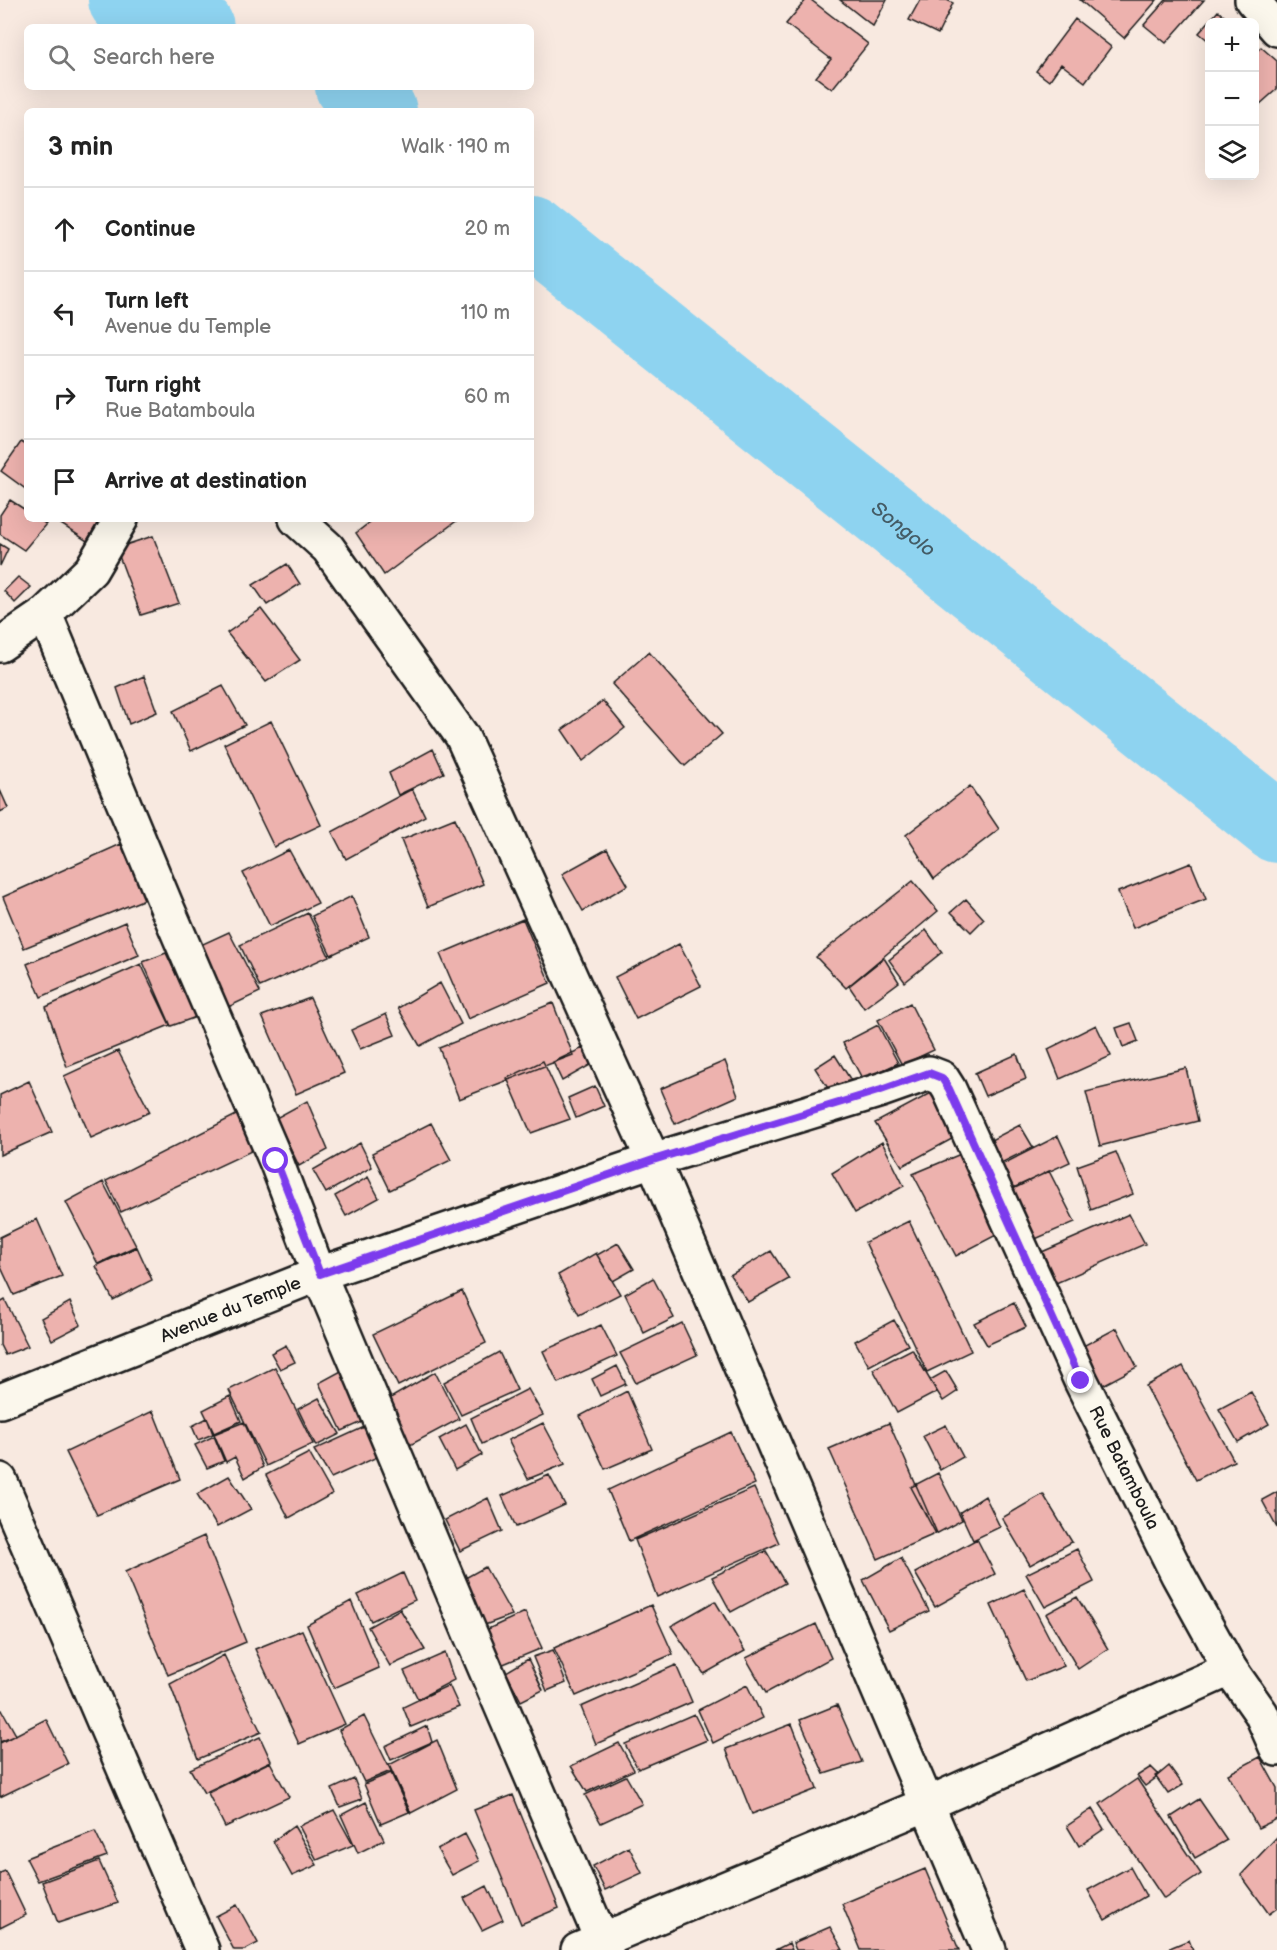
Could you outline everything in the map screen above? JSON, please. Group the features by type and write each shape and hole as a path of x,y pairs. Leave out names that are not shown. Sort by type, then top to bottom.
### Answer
{"street":[{"path":"1252,0 1277,29"},
{"path":"0,645 45,614 91,570 119,522"},
{"path":"299,522 328,548 462,736 653,1160 989,1950"},
{"path":"45,614 276,1161 320,1274 470,1633 596,1947 927,1804 1230,1669"},
{"name":"Avenue du Temple","path":"0,1401 320,1274 653,1160 929,1073 942,1078"},
{"name":"Rue Batamboula","path":"942,1078 1081,1381 1178,1575 1230,1669 1260,1713 1277,1749"},
{"path":"0,1480 202,1950"}],"building":[{"path":"806,0 811,0 868,44 832,89 816,77 831,59 786,24"},
{"path":"840,0 887,0 873,26"},
{"path":"920,0 947,0 953,3 938,34 909,20"},
{"path":"1080,0 1157,0 1124,38"},
{"path":"1166,0 1204,0 1166,43 1144,25"},
{"path":"1218,11 1226,18 1212,18"},
{"path":"1075,19 1111,47 1085,82 1061,64 1049,81 1036,71"},
{"path":"1205,26 1205,38 1199,33"},
{"path":"1261,47 1277,61 1277,89 1259,105 1259,72 1259,49"},
{"path":"21,442 24,444 24,488 1,471"},
{"path":"10,500 24,509 24,522 46,524 24,550 0,534 0,515"},
{"path":"58,522 98,522 87,541"},
{"path":"370,522 455,522 384,575 356,533"},
{"path":"153,536 179,603 141,615 116,548"},
{"path":"0,544 8,549 0,566"},
{"path":"287,564 300,584 267,605 253,585"},
{"path":"18,577 31,587 15,603 4,591"},
{"path":"261,609 300,660 266,682 227,633"},
{"path":"649,652 722,734 685,766 612,684"},
{"path":"144,676 157,712 129,724 117,688"},
{"path":"223,686 245,725 191,751 173,711"},
{"path":"603,701 625,728 583,761 562,730"},
{"path":"271,721 321,825 274,847 224,744"},
{"path":"433,749 444,773 398,795 389,773"},
{"path":"970,786 999,829 934,879 906,835"},
{"path":"412,789 425,816 346,859 332,832"},
{"path":"0,790 8,808 0,812"},
{"path":"455,818 483,884 428,907 401,840"},
{"path":"121,844 145,899 24,948 3,897"},
{"path":"607,849 628,885 583,911 562,874"},
{"path":"289,850 318,903 270,926 243,873"},
{"path":"1191,863 1206,899 1133,928 1118,892"},
{"path":"913,881 938,911 846,988 816,957"},
{"path":"352,896 369,937 331,955 312,916"},
{"path":"966,899 984,919 971,932 951,912"},
{"path":"308,913 329,956 260,987 240,945"},
{"path":"523,919 550,983 468,1019 440,954"},
{"path":"125,922 139,955 41,997 27,964"},
{"path":"926,930 942,952 905,982 889,960"},
{"path":"229,932 260,992 224,1009 194,948"},
{"path":"679,944 701,986 636,1019 615,977"},
{"path":"166,953 196,1017 171,1026 143,962"},
{"path":"884,958 899,982 864,1008 849,986"},
{"path":"141,964 170,1025 67,1067 46,1007"},
{"path":"440,983 461,1024 420,1046 398,1008"},
{"path":"310,998 344,1073 296,1094 262,1016"},
{"path":"553,1003 573,1055 459,1099 439,1048"},
{"path":"910,1003 934,1050 902,1065 878,1020"},
{"path":"386,1014 395,1035 360,1049 351,1030"},
{"path":"1131,1023 1138,1041 1123,1047 1116,1028"},
{"path":"878,1025 898,1063 863,1080 843,1043"},
{"path":"1096,1025 1111,1056 1060,1079 1048,1049"},
{"path":"583,1048 592,1064 562,1081 553,1062"},
{"path":"118,1051 150,1112 91,1138 64,1076"},
{"path":"1017,1054 1026,1079 985,1096 975,1073"},
{"path":"835,1055 852,1082 831,1093 815,1068"},
{"path":"543,1061 570,1119 531,1133 507,1078"},
{"path":"725,1061 738,1096 675,1124 660,1089"},
{"path":"1186,1068 1198,1121 1100,1146 1086,1092"},
{"path":"29,1081 52,1132 0,1155 0,1095"},
{"path":"595,1086 604,1106 576,1118 568,1098"},
{"path":"937,1090 963,1133 902,1166 875,1123"},
{"path":"307,1101 328,1150 299,1166 276,1118"},
{"path":"244,1111 262,1146 121,1212 106,1181"},
{"path":"431,1123 451,1160 390,1190 372,1153"},
{"path":"1020,1125 1033,1147 1001,1163 989,1141"},
{"path":"1058,1136 1070,1162 1011,1189 1001,1165"},
{"path":"882,1142 904,1186 855,1213 832,1173"},
{"path":"360,1143 372,1167 326,1193 313,1170"},
{"path":"1116,1152 1133,1194 1091,1210 1077,1166"},
{"path":"963,1153 1004,1231 956,1256 913,1174"},
{"path":"1049,1171 1075,1222 1033,1240 1011,1190"},
{"path":"368,1177 379,1198 346,1216 335,1196"},
{"path":"103,1182 136,1246 98,1264 66,1202"},
{"path":"1129,1214 1145,1244 1056,1283 1042,1252"},
{"path":"37,1219 62,1276 14,1295 0,1265 0,1237"},
{"path":"909,1221 971,1351 927,1372 865,1242"},
{"path":"618,1243 634,1269 613,1281 597,1255"},
{"path":"137,1247 152,1280 113,1300 96,1266"},
{"path":"771,1251 789,1279 748,1302 730,1275"},
{"path":"596,1253 620,1294 579,1315 558,1275"},
{"path":"653,1278 674,1318 644,1333 625,1294"},
{"path":"462,1291 486,1343 398,1386 373,1334"},
{"path":"5,1300 28,1346 5,1355 0,1345 0,1303"},
{"path":"70,1302 81,1325 52,1340 41,1318"},
{"path":"1014,1303 1026,1327 987,1345 974,1323"},
{"path":"894,1320 908,1345 869,1366 855,1341"},
{"path":"682,1323 697,1355 636,1383 620,1353"},
{"path":"601,1325 617,1356 558,1383 543,1351"},
{"path":"1117,1328 1137,1367 1103,1385 1083,1346"},
{"path":"286,1345 295,1362 280,1369 271,1353"},
{"path":"912,1349 937,1392 897,1413 873,1369"},
{"path":"499,1352 517,1390 461,1415 444,1382"},
{"path":"617,1366 626,1384 600,1396 592,1379"},
{"path":"1183,1366 1234,1461 1196,1480 1146,1386"},
{"path":"275,1367 313,1444 266,1466 229,1390"},
{"path":"343,1370 367,1420 342,1431 319,1383"},
{"path":"946,1371 958,1391 943,1401 930,1380"},
{"path":"435,1372 459,1419 410,1445 387,1400"},
{"path":"528,1389 543,1415 482,1444 471,1418"},
{"path":"627,1391 652,1449 605,1469 580,1416"},
{"path":"1251,1392 1269,1424 1238,1442 1219,1409"},
{"path":"230,1396 241,1421 214,1433 203,1410"},
{"path":"319,1398 340,1434 316,1446 298,1409"},
{"path":"153,1411 180,1479 97,1515 66,1452"},
{"path":"207,1418 213,1434 198,1440 192,1426"},
{"path":"244,1422 263,1467 245,1478 235,1457 226,1462 214,1434"},
{"path":"543,1423 565,1464 528,1479 508,1440"},
{"path":"889,1423 937,1533 878,1559 829,1449"},
{"path":"371,1424 386,1453 331,1478 314,1450"},
{"path":"466,1424 482,1455 455,1470 439,1439"},
{"path":"946,1425 963,1457 940,1470 923,1436"},
{"path":"731,1432 755,1484 629,1541 608,1490"},
{"path":"214,1436 224,1461 207,1468 195,1445"},
{"path":"309,1453 332,1494 289,1518 266,1475"},
{"path":"938,1473 962,1520 936,1534 911,1487"},
{"path":"549,1475 565,1505 516,1527 502,1496"},
{"path":"229,1476 251,1509 217,1527 197,1494"},
{"path":"754,1488 779,1543 657,1597 635,1540"},
{"path":"1277,1492 1277,1528 1262,1500"},
{"path":"1043,1494 1072,1542 1030,1565 1002,1518"},
{"path":"985,1496 1000,1527 973,1540 960,1512"},
{"path":"488,1498 502,1531 460,1551 445,1520"},
{"path":"204,1536 246,1642 168,1675 125,1572"},
{"path":"977,1539 995,1574 935,1607 915,1573"},
{"path":"1077,1549 1094,1582 1045,1607 1026,1574"},
{"path":"766,1551 785,1583 731,1612 712,1577"},
{"path":"901,1558 929,1611 889,1630 863,1580"},
{"path":"485,1567 512,1615 482,1626 458,1582"},
{"path":"403,1573 415,1600 371,1621 358,1595"},
{"path":"1024,1589 1064,1666 1026,1681 991,1605"},
{"path":"1077,1597 1108,1649 1078,1669 1046,1614"},
{"path":"351,1601 379,1668 334,1688 307,1625"},
{"path":"715,1601 745,1651 704,1674 671,1626"},
{"path":"651,1605 673,1654 576,1696 554,1648"},
{"path":"400,1609 425,1650 390,1666 368,1627"},
{"path":"525,1612 542,1648 501,1665 486,1630"},
{"path":"816,1624 831,1658 766,1693 746,1658"},
{"path":"302,1630 345,1724 299,1744 255,1649"},
{"path":"553,1650 566,1683 547,1691 533,1657"},
{"path":"445,1653 454,1680 418,1699 404,1671"},
{"path":"224,1655 261,1732 198,1759 170,1684"},
{"path":"528,1659 543,1690 521,1701 506,1672"},
{"path":"676,1665 692,1702 596,1744 581,1707"},
{"path":"449,1685 459,1707 411,1727 403,1707"},
{"path":"747,1685 763,1718 713,1743 698,1710"},
{"path":"837,1705 862,1762 824,1774 800,1720"},
{"path":"2,1710 16,1735 0,1742 0,1711"},
{"path":"694,1714 707,1740 638,1769 625,1744"},
{"path":"364,1716 391,1771 364,1782 339,1730"},
{"path":"46,1719 68,1764 0,1797 0,1743"},
{"path":"792,1724 817,1789 752,1814 726,1749"},
{"path":"427,1726 432,1742 391,1760 385,1746"},
{"path":"260,1737 271,1761 204,1793 190,1769"},
{"path":"437,1740 457,1789 411,1813 389,1765"},
{"path":"619,1743 634,1770 587,1792 571,1766"},
{"path":"1260,1757 1277,1788 1277,1819 1258,1828 1228,1774"},
{"path":"270,1762 289,1797 225,1827 208,1793"},
{"path":"1169,1766 1183,1785 1168,1794 1156,1777"},
{"path":"1151,1767 1158,1774 1145,1786 1137,1776"},
{"path":"391,1773 409,1812 381,1824 364,1784"},
{"path":"626,1776 642,1804 601,1823 585,1795"},
{"path":"354,1779 362,1799 340,1807 332,1789"},
{"path":"1137,1779 1201,1874 1164,1899 1100,1804"},
{"path":"513,1795 559,1908 521,1924 474,1810"},
{"path":"1199,1799 1227,1840 1195,1858 1171,1817"},
{"path":"366,1802 384,1840 358,1853 341,1815"},
{"path":"1092,1809 1104,1829 1079,1846 1067,1826"},
{"path":"334,1810 353,1845 317,1860 299,1826"},
{"path":"294,1826 317,1865 292,1876 273,1841"},
{"path":"95,1831 107,1856 38,1881 26,1858"},
{"path":"465,1834 479,1861 452,1875 437,1849"},
{"path":"1277,1837 1277,1908 1269,1914 1241,1875"},
{"path":"629,1847 642,1873 605,1890 593,1866"},
{"path":"99,1861 118,1903 58,1923 42,1882"},
{"path":"1130,1867 1146,1896 1105,1920 1088,1890"},
{"path":"925,1869 959,1950 861,1950 842,1904"},
{"path":"5,1871 26,1915 0,1928 0,1873"},
{"path":"487,1886 503,1920 482,1930 464,1898"},
{"path":"237,1905 258,1943 245,1950 234,1950 216,1916"},
{"path":"830,1927 843,1950 796,1950 793,1943"},
{"path":"1189,1940 1193,1950 1165,1950"},
{"path":"789,1943 792,1950 775,1950"}],"waterway":[{"name":"Songolo","path":"124,0 190,24"},
{"name":"Songolo","path":"355,90 377,108"},
{"name":"Songolo","path":"534,233 1277,827"}],"route":[{"path":"276,1161 320,1274 653,1160 929,1073 942,1078 949,1089 1081,1381"}]}
